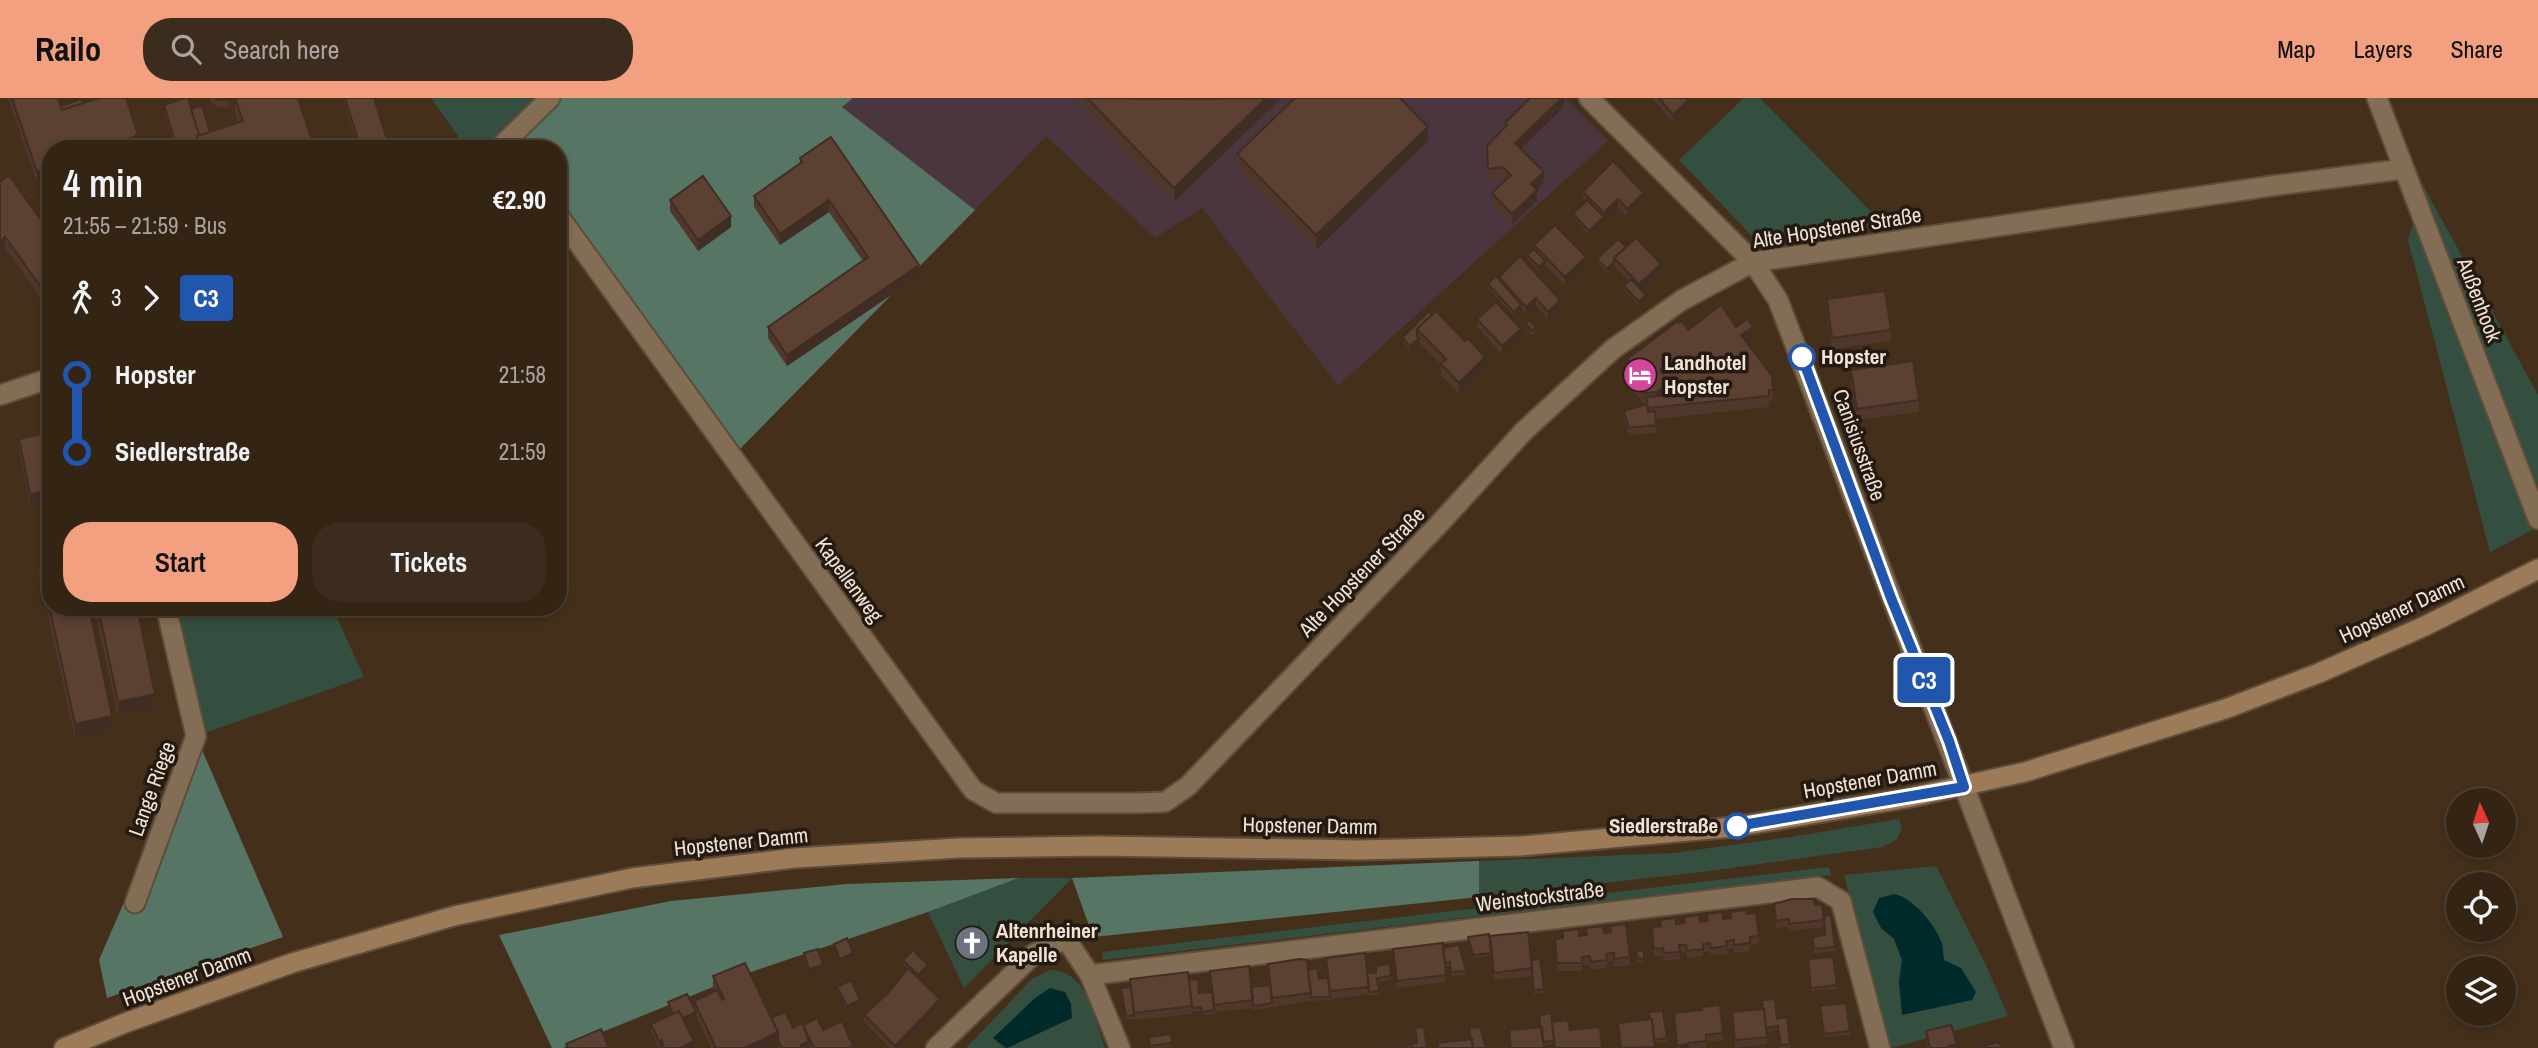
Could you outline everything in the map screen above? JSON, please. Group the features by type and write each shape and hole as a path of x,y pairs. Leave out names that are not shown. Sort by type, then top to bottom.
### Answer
{"main road":[{"name":"Hopstener Damm","path":"64,1048 125,1023 292,963 454,916 632,878 795,858 959,848 1099,846 1360,850 1521,846 1734,827 1964,787 2037,768 2249,700 2319,673 2425,626 2538,569"}],"street":[{"path":"511,140 550,98"},
{"name":"Canisiusstraße","path":"1589,98 1753,262 1779,300 1891,598 1949,741 1964,787"},
{"name":"Außenhook","path":"2378,98 2535,510"},
{"name":"Alte Hopstener Straße","path":"1188,786 1441,522 1524,431 1613,349 1682,300 1753,262 2404,169"},
{"name":"Kapellenweg","path":"567,227 973,790 996,803 1136,803 1165,802 1188,786"},
{"path":"0,395 42,381"},
{"name":"Lange Riege","path":"135,903 196,736 168,616"},
{"path":"1964,787 2064,1048"},
{"name":"Weinstockstraße","path":"1090,975 1818,887 1841,901 1880,1048"},
{"path":"936,1048 1034,954 1066,939 1090,975 1120,1048"}],"shaded area":[{"path":"853,98 1565,98 1608,141 1338,386 1202,208 1155,238 1046,136 975,210 842,107"}],"green space":[{"path":"431,98 550,98 507,140 461,140"},
{"path":"550,98 853,98 842,107 975,210 732,457 567,228 567,140 518,140"},
{"path":"1744,98 1760,98 1884,225 1773,242 1751,235 1679,160"},
{"path":"2424,187 2538,395 2538,527 2490,552 2408,240"},
{"path":"168,616 336,616 364,677 196,736"},
{"path":"196,736 283,937 107,998 99,960"},
{"path":"1899,819 1902,829 1896,840 1882,847 1702,872 1479,897 1479,861 1673,853"},
{"path":"1479,861 1479,897 1093,937 1072,878"},
{"path":"1936,866 1986,965 2008,1016 1891,1048 1844,875","holes":["1894,938 1942,942 1944,960 1899,982 1902,960"]},
{"path":"1829,867 1831,875 1103,960 1102,952"},
{"path":"1019,878 1072,878 964,988 928,912"},
{"path":"1019,878 745,974 563,1048 552,1048 499,935 671,901 847,884"},
{"path":"1050,970 1063,972 1081,987 1088,998 1105,1048 1007,1048 1072,1018 993,1038 1004,1048 966,1048 1032,979"}],"water":[{"path":"1894,894 1908,900 1929,921 1942,944 1944,960 1961,968 1976,992 1972,1000 1902,1015 1899,982 1902,960 1894,939 1881,928 1873,912 1879,898"},
{"path":"1050,988 1065,992 1071,1004 1072,1018 1007,1048 993,1038 1035,998"}],"building":[{"path":"12,98 58,98 62,110 99,98 126,98 138,135 125,140 42,140 42,170 37,172"},
{"path":"188,98 199,135 197,140 174,140 164,105"},
{"path":"235,98 298,98 312,140 198,140 197,136 243,121"},
{"path":"345,98 374,98 387,140 358,140"},
{"path":"1087,98 1175,99 1266,98 1174,188"},
{"path":"1295,98 1400,98 1428,127 1316,235 1237,154"},
{"path":"1530,98 1562,98 1515,143 1544,172 1531,184 1537,190 1512,214 1492,193 1511,175 1503,167 1488,169 1487,146"},
{"path":"1659,98 1689,98 1689,99 1673,115"},
{"path":"81,99 83,103 62,110 61,106"},
{"path":"202,106 210,132 199,135 191,109"},
{"path":"831,137 919,265 787,355 768,327 868,257 829,200 780,234 754,196 802,162 800,158"},
{"path":"1613,161 1644,193 1627,209 1618,199 1604,213 1583,192"},
{"path":"9,175 42,221 42,288 5,237 0,241 0,182"},
{"path":"703,176 731,216 698,240 670,200"},
{"path":"1587,200 1604,217 1589,231 1573,214"},
{"path":"1555,225 1586,257 1565,277 1534,245"},
{"path":"1636,238 1661,264 1639,284 1614,258"},
{"path":"1618,239 1626,247 1607,269 1597,259"},
{"path":"1534,249 1545,261 1539,267 1527,255"},
{"path":"1520,256 1560,300 1548,312 1536,298 1526,307 1499,277"},
{"path":"1496,276 1521,305 1514,312 1488,284"},
{"path":"1631,279 1646,295 1639,302 1624,286"},
{"path":"1885,291 1891,330 1832,338 1827,299"},
{"path":"1496,302 1521,329 1502,346 1477,319"},
{"path":"1721,305 1736,327 1747,319 1753,327 1741,335 1772,376 1773,390 1769,390 1769,396 1648,408 1646,397 1670,395 1664,386 1657,392 1644,393 1631,375 1635,372 1627,359 1678,321 1682,321 1688,330","holes":["1666,366 1669,369 1663,374 1660,370"]},
{"path":"1429,311 1432,315 1417,329 1419,338 1410,346 1402,338"},
{"path":"1436,311 1465,341 1468,338 1485,357 1459,383 1441,364 1446,359 1417,329"},
{"path":"1529,320 1536,328 1532,331 1526,324"},
{"path":"1913,361 1919,400 1857,409 1851,370"},
{"path":"1647,404 1648,412 1655,411 1656,425 1629,428 1624,411"},
{"path":"42,434 42,492 30,494 19,439"},
{"path":"51,616 91,616 112,716 75,724"},
{"path":"100,616 139,616 155,694 118,702"},
{"path":"1792,899 1814,899 1815,905 1822,904 1824,920 1789,924 1789,919 1776,921 1774,904"},
{"path":"1746,910 1747,914 1756,913 1759,936 1750,937 1750,943 1734,945 1734,940 1726,941 1727,946 1711,948 1710,943 1703,944 1703,949 1687,951 1686,945 1679,945 1680,952 1664,953 1663,948 1654,949 1652,927 1661,926 1660,920 1676,918 1676,924 1684,923 1684,917 1699,915 1700,922 1708,921 1707,914 1723,912 1723,919 1731,918 1731,912"},
{"path":"1831,915 1835,947 1814,949 1813,937 1825,935 1824,916"},
{"path":"1626,924 1630,957 1614,959 1614,953 1606,954 1607,960 1591,962 1590,956 1582,957 1582,963 1557,963 1555,939 1563,938 1563,931 1579,929 1579,936 1587,935 1586,928 1603,926 1604,933 1611,932 1610,926"},
{"name":"Altenrheiner Kapelle","path":"979,926 988,942 967,953 962,952 957,943 958,938"},
{"path":"1528,932 1532,968 1494,973 1490,936"},
{"path":"1489,934 1491,953 1473,955 1468,937"},
{"path":"847,938 853,953 840,959 834,944"},
{"path":"1443,943 1446,975 1397,981 1393,949"},
{"path":"1459,945 1466,971 1451,972 1450,962 1445,963 1443,948"},
{"path":"818,949 823,965 809,969 804,953"},
{"path":"913,950 928,965 918,975 903,960"},
{"path":"1644,950 1644,959 1637,958 1636,951"},
{"path":"1365,953 1369,987 1330,991 1326,958"},
{"path":"1833,957 1837,985 1811,988 1808,959"},
{"path":"1540,959 1544,989 1534,990 1531,960"},
{"path":"1307,960 1311,993 1272,998 1268,964"},
{"path":"745,963 778,1032 745,1048 716,1048 694,1001 717,990 722,1000 724,999 713,976"},
{"path":"1390,964 1391,976 1377,978 1379,991 1369,992 1367,973 1376,973 1376,966"},
{"path":"1249,966 1253,1000 1214,1005 1210,971"},
{"path":"908,968 940,999 895,1046 864,1015 888,993"},
{"path":"1317,968 1319,979 1328,978 1330,997 1311,997 1308,970"},
{"path":"1188,972 1192,1006 1134,1013 1130,979"},
{"path":"1198,979 1199,993 1212,992 1214,1010 1202,1012 1201,1007 1192,1008 1189,980"},
{"path":"851,980 860,1000 847,1006 837,987"},
{"path":"1270,985 1272,1003 1253,1006 1251,987"},
{"path":"1131,987 1134,1015 1126,1016 1121,988"},
{"path":"687,994 696,1012 683,1018 679,1011 673,1014 668,1002"},
{"path":"1775,999 1777,1019 1787,1017 1790,1044 1781,1045 1778,1026 1766,1028 1762,1000"},
{"path":"1846,1003 1850,1031 1824,1034 1820,1006"},
{"path":"1720,1005 1723,1033 1706,1035 1706,1041 1680,1046 1677,1044 1674,1013"},
{"path":"1764,1009 1767,1037 1735,1040 1732,1012"},
{"path":"679,1011 694,1041 680,1048 664,1048 651,1024"},
{"path":"1663,1011 1667,1038 1654,1040 1649,1012"},
{"path":"785,1012 793,1028 802,1023 809,1041 801,1045 802,1048 782,1048 778,1040 778,1032 771,1018"},
{"path":"1551,1013 1554,1041 1543,1042 1539,1015"},
{"path":"817,1018 823,1030 842,1021 853,1046 814,1048 803,1025"},
{"path":"1652,1019 1655,1047 1621,1048 1618,1023"},
{"path":"1568,1020 1570,1030 1600,1027 1602,1048 1555,1048 1552,1022"},
{"path":"1951,1025 1957,1044 1948,1048 1930,1048 1926,1031"},
{"path":"1424,1027 1427,1048 1413,1048 1409,1044 1417,1043 1415,1028"},
{"path":"1480,1027 1486,1048 1473,1048 1469,1028"},
{"path":"1542,1027 1544,1048 1511,1048 1509,1030"},
{"path":"601,1029 609,1048 568,1048 566,1044"},
{"path":"1171,1034 1172,1043 1150,1046 1149,1037"},
{"path":"1472,1039 1473,1048 1438,1048 1438,1043"},
{"path":"1999,1042 2003,1048 1977,1048"},
{"path":"1412,1045 1413,1048 1385,1048"}],"bus line":[{"name":"C3","path":"1737,826 1964,787 1949,741 1891,598 1802,357"}],"place":[{"name":"Hopster","path":"1802,357"},
{"name":"Landhotel Hopster","path":"1640,375"},
{"name":"Siedlerstraße","path":"1737,826"},
{"name":"Altenrheiner Kapelle","path":"972,943"}]}
